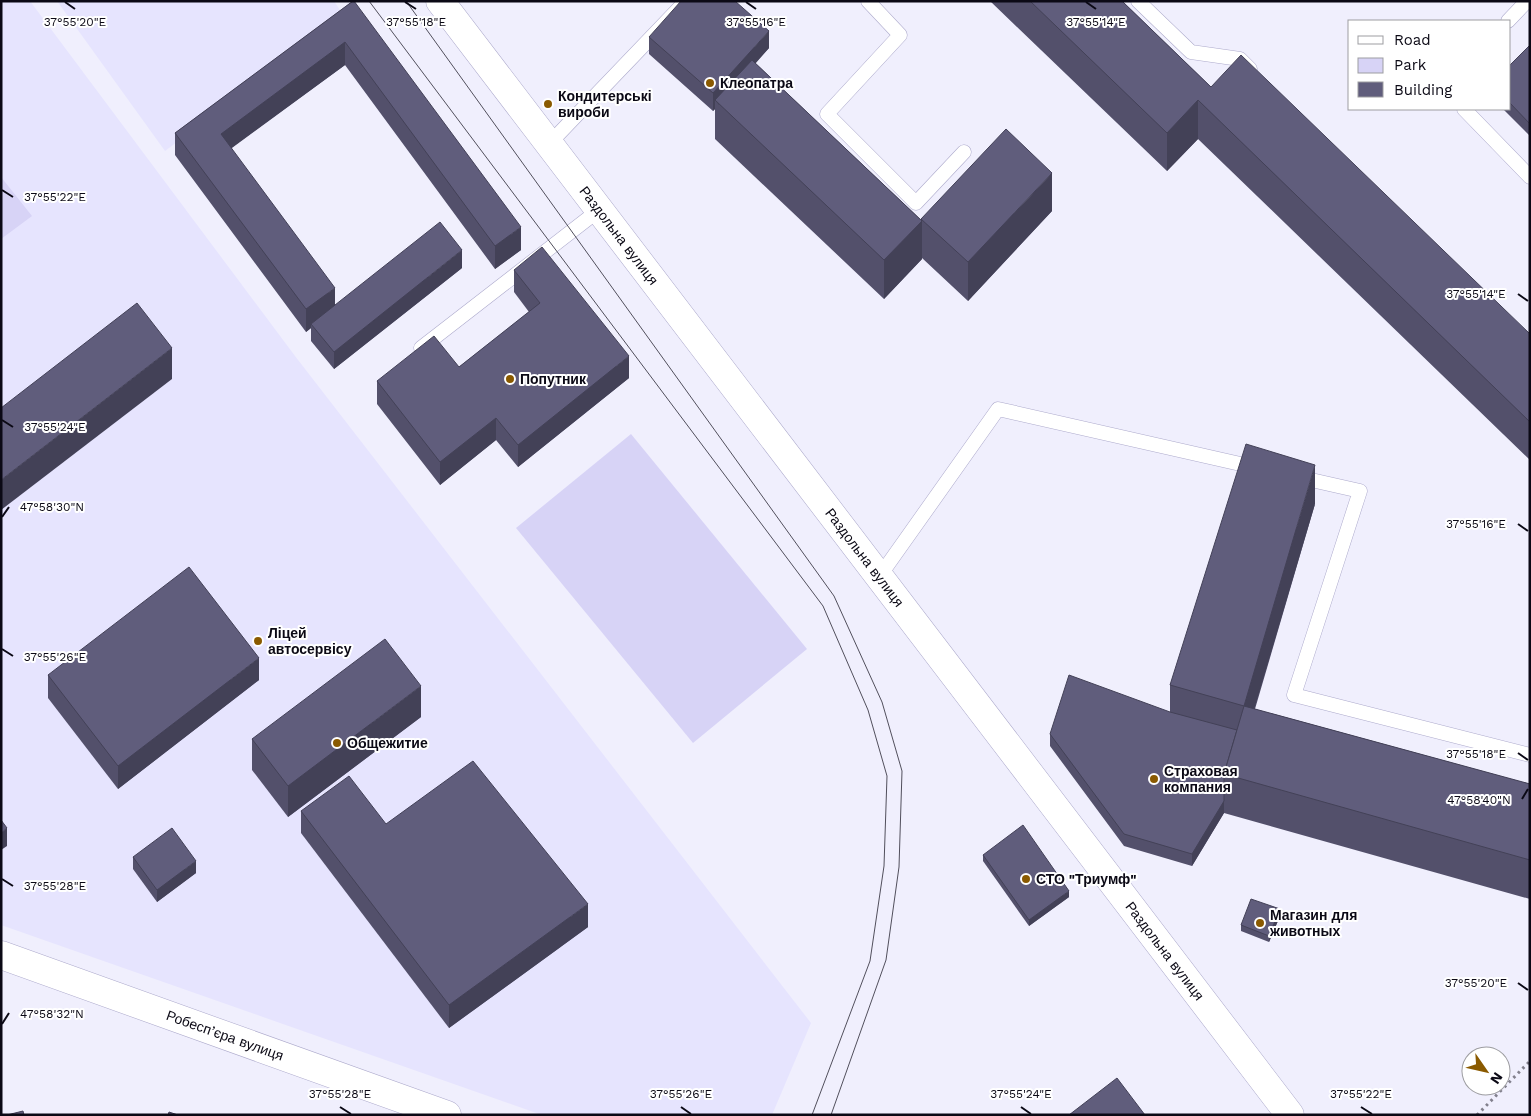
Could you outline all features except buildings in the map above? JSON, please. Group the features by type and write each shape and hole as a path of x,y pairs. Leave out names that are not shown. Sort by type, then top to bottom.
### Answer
{"street":[{"name":"Раздольна вулиця","path":"440,1 1289,1114"},
{"name":"Робесп’єра вулиця","path":"1,955 447,1115"}],"lane":[{"path":"548,144 686,1"},
{"path":"868,1 900,35 827,114 916,204 964,152"},
{"path":"1138,1 1191,52 1240,58 1261,79"},
{"path":"1509,20 1528,1"},
{"path":"1465,110 1530,177"},
{"path":"411,355 599,210"},
{"path":"879,577 998,409 1360,491 1294,696 1530,755"}],"path":[{"path":"1477,1115 1530,1061"}],"shaded area":[{"name":"Ліцей автосервісу","path":"1,1 30,1 295,356 811,1023 772,1115 542,1115 1,925"},
{"path":"57,1 334,1 344,16 165,151"}],"green space":[{"path":"1,177 32,216 1,239"},
{"path":"631,434 807,649 693,743 516,528"}],"tram line":[{"path":"369,1 823,606 868,710 887,776 884,866 870,961 812,1115"},
{"path":"406,1 834,596 882,702 902,771 899,867 886,960 831,1115"}],"place":[{"name":"Клеопатра","path":"710,83"},
{"name":"Кондитерські вироби","path":"548,104"},
{"name":"Попутник","path":"510,379"},
{"name":"Ліцей автосервісу","path":"258,641"},
{"name":"Общежитие","path":"337,743"},
{"name":"Страховая компания","path":"1154,779"},
{"name":"СТО \"Триумф\"","path":"1026,879"},
{"name":"Магазин для животных","path":"1260,923"}]}
